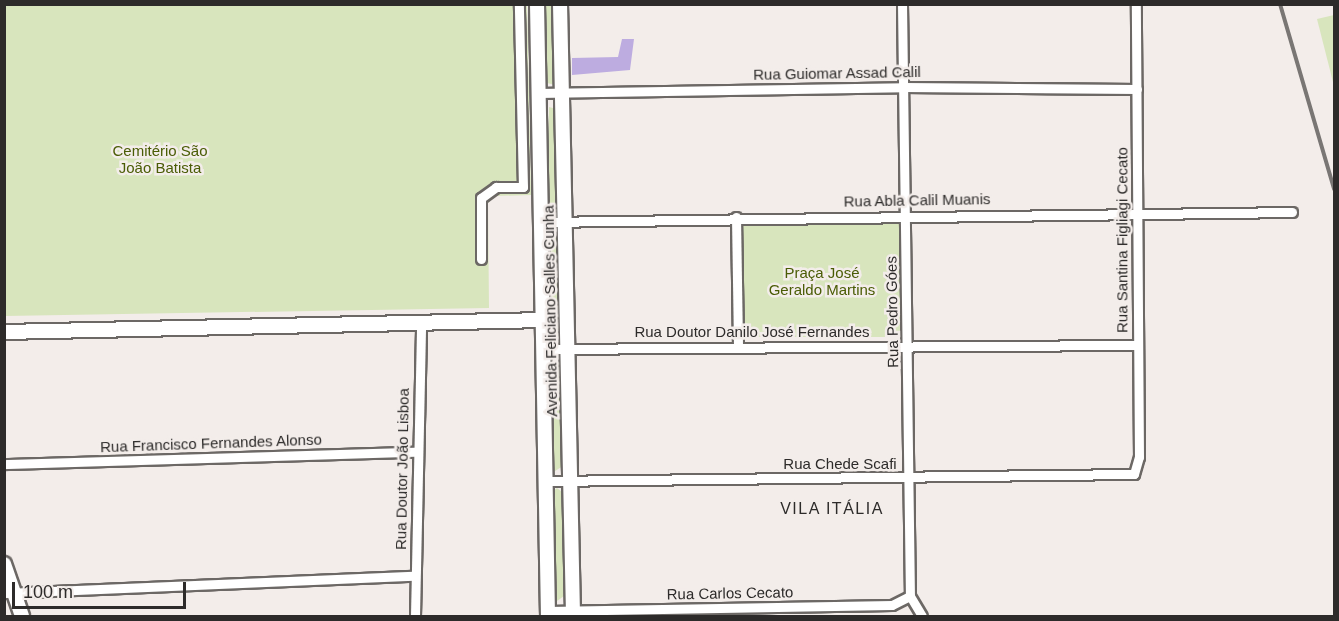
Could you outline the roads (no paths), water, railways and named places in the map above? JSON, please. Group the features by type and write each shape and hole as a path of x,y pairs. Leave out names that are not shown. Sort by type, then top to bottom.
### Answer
{"main road":[{"name":"Avenida Feliciano Salles Cunha","path":"537,4 546,349 548,614"},
{"name":"Avenida Feliciano Salles Cunha","path":"560,4 573,614"},
{"path":"4,332 545,320"},
{"path":"4,564 9,592 22,616"}],"street":[{"path":"481,259 481,198 496,187 523,187 519,4"},
{"name":"Rua Pedro Góes","path":"902,4 910,596"},
{"name":"Rua Santina Figliagi Cecato","path":"1134,474 1139,457 1136,4"},
{"name":"Rua Guiomar Assad Calil","path":"538,93 904,87 1137,89"},
{"name":"Rua Abla Calil Muanis","path":"542,222 906,214 1292,212"},
{"path":"736,217 738,348"},
{"name":"Rua Doutor João Lisboa","path":"415,616 421,323"},
{"name":"Rua Doutor Danilo José Fernandes","path":"546,349 1138,345"},
{"name":"Rua Francisco Fernandes Alonso","path":"4,464 418,452"},
{"name":"Rua Chede Scafi","path":"546,481 1134,474"},
{"path":"9,592 415,576"},
{"path":"910,596 922,616"},
{"name":"Rua Carlos Cecato","path":"548,614 892,605 910,596"}],"railway":[{"path":"1280,4 1334,189"}],"district":[{"name":"VILA ITÁLIA","path":"832,509"}],"park label":[{"name":"Cemitério São João Batista","path":"160,158"},
{"name":"Praça José Geraldo Martins","path":"822,280"}]}
